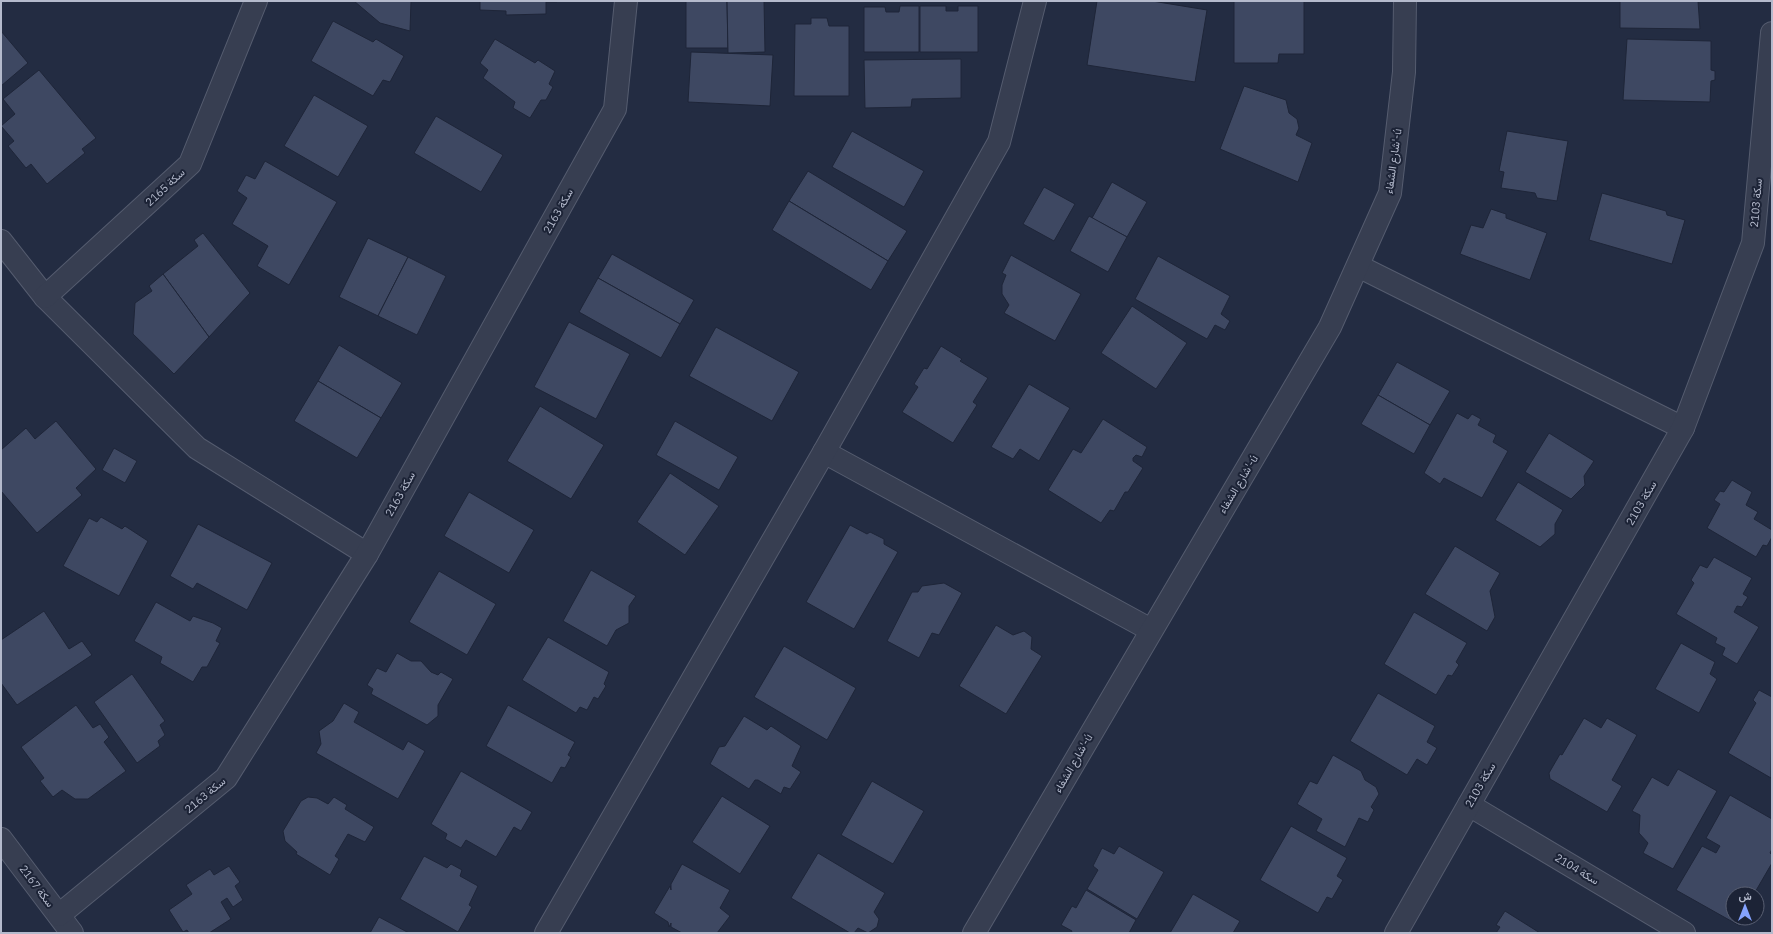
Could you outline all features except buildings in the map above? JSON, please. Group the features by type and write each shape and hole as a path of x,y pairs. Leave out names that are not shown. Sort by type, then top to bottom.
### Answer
{"street":[{"name":"سكة 2165","path":"45,297 190,164 256,1"},
{"name":"سكة 2163","path":"59,915 226,778 367,554 615,109 626,1"},
{"path":"546,933 824,452 999,142 1035,1"},
{"name":"شارع الشفاء'-ú","path":"974,933 1330,327 1390,193 1404,72 1406,1"},
{"name":"سكة 2103","path":"1396,933 1683,428 1753,243 1772,33"},
{"path":"1,241 45,297 197,448 367,554"},
{"path":"1358,266 1683,428"},
{"path":"824,452 1151,630"},
{"name":"سكة 2104","path":"1469,805 1684,933"},
{"name":"سكة 2167","path":"1,839 72,933"}]}
